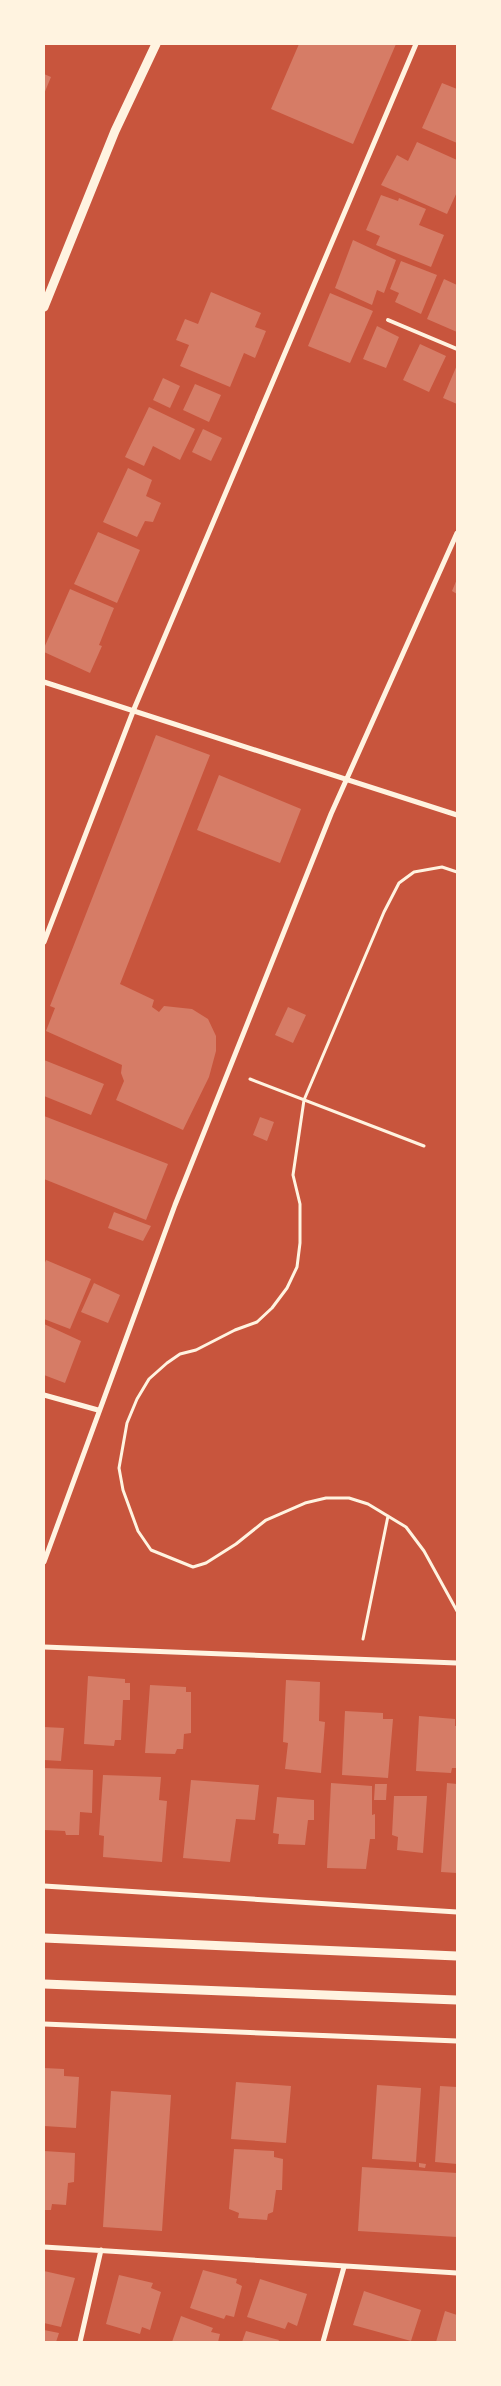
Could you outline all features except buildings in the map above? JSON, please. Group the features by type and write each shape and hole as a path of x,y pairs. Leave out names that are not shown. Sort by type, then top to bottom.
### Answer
{"street":[{"path":"44,307 115,131 156,44"},
{"path":"44,942 134,709 416,44"},
{"path":"44,1562 98,1410 228,1071 345,780 457,533"},
{"path":"44,682 134,709 345,780 457,815"},
{"path":"44,1395 98,1410"},
{"path":"44,1647 457,1663"},
{"path":"44,1886 457,1912"},
{"path":"44,1938 457,1956"},
{"path":"44,1984 457,2000"},
{"path":"44,2024 457,2041"},
{"path":"44,2247 457,2273"},
{"path":"80,2342 101,2250"},
{"path":"323,2342 344,2267"}],"lane":[{"path":"388,320 457,349"}],"path":[{"path":"457,872 442,867 414,872 399,883 384,912 304,1100 293,1175 300,1204 300,1243 297,1266 287,1288 272,1308 257,1322 235,1330 196,1350 180,1354 149,1379 137,1399 128,1423 119,1468 123,1490 138,1532 151,1550 192,1567 206,1563 236,1544 266,1520 305,1502 326,1498 349,1498 368,1504 406,1527 457,1611"},
{"path":"228,1071 424,1146"},
{"path":"359,1659 388,1516"}]}
